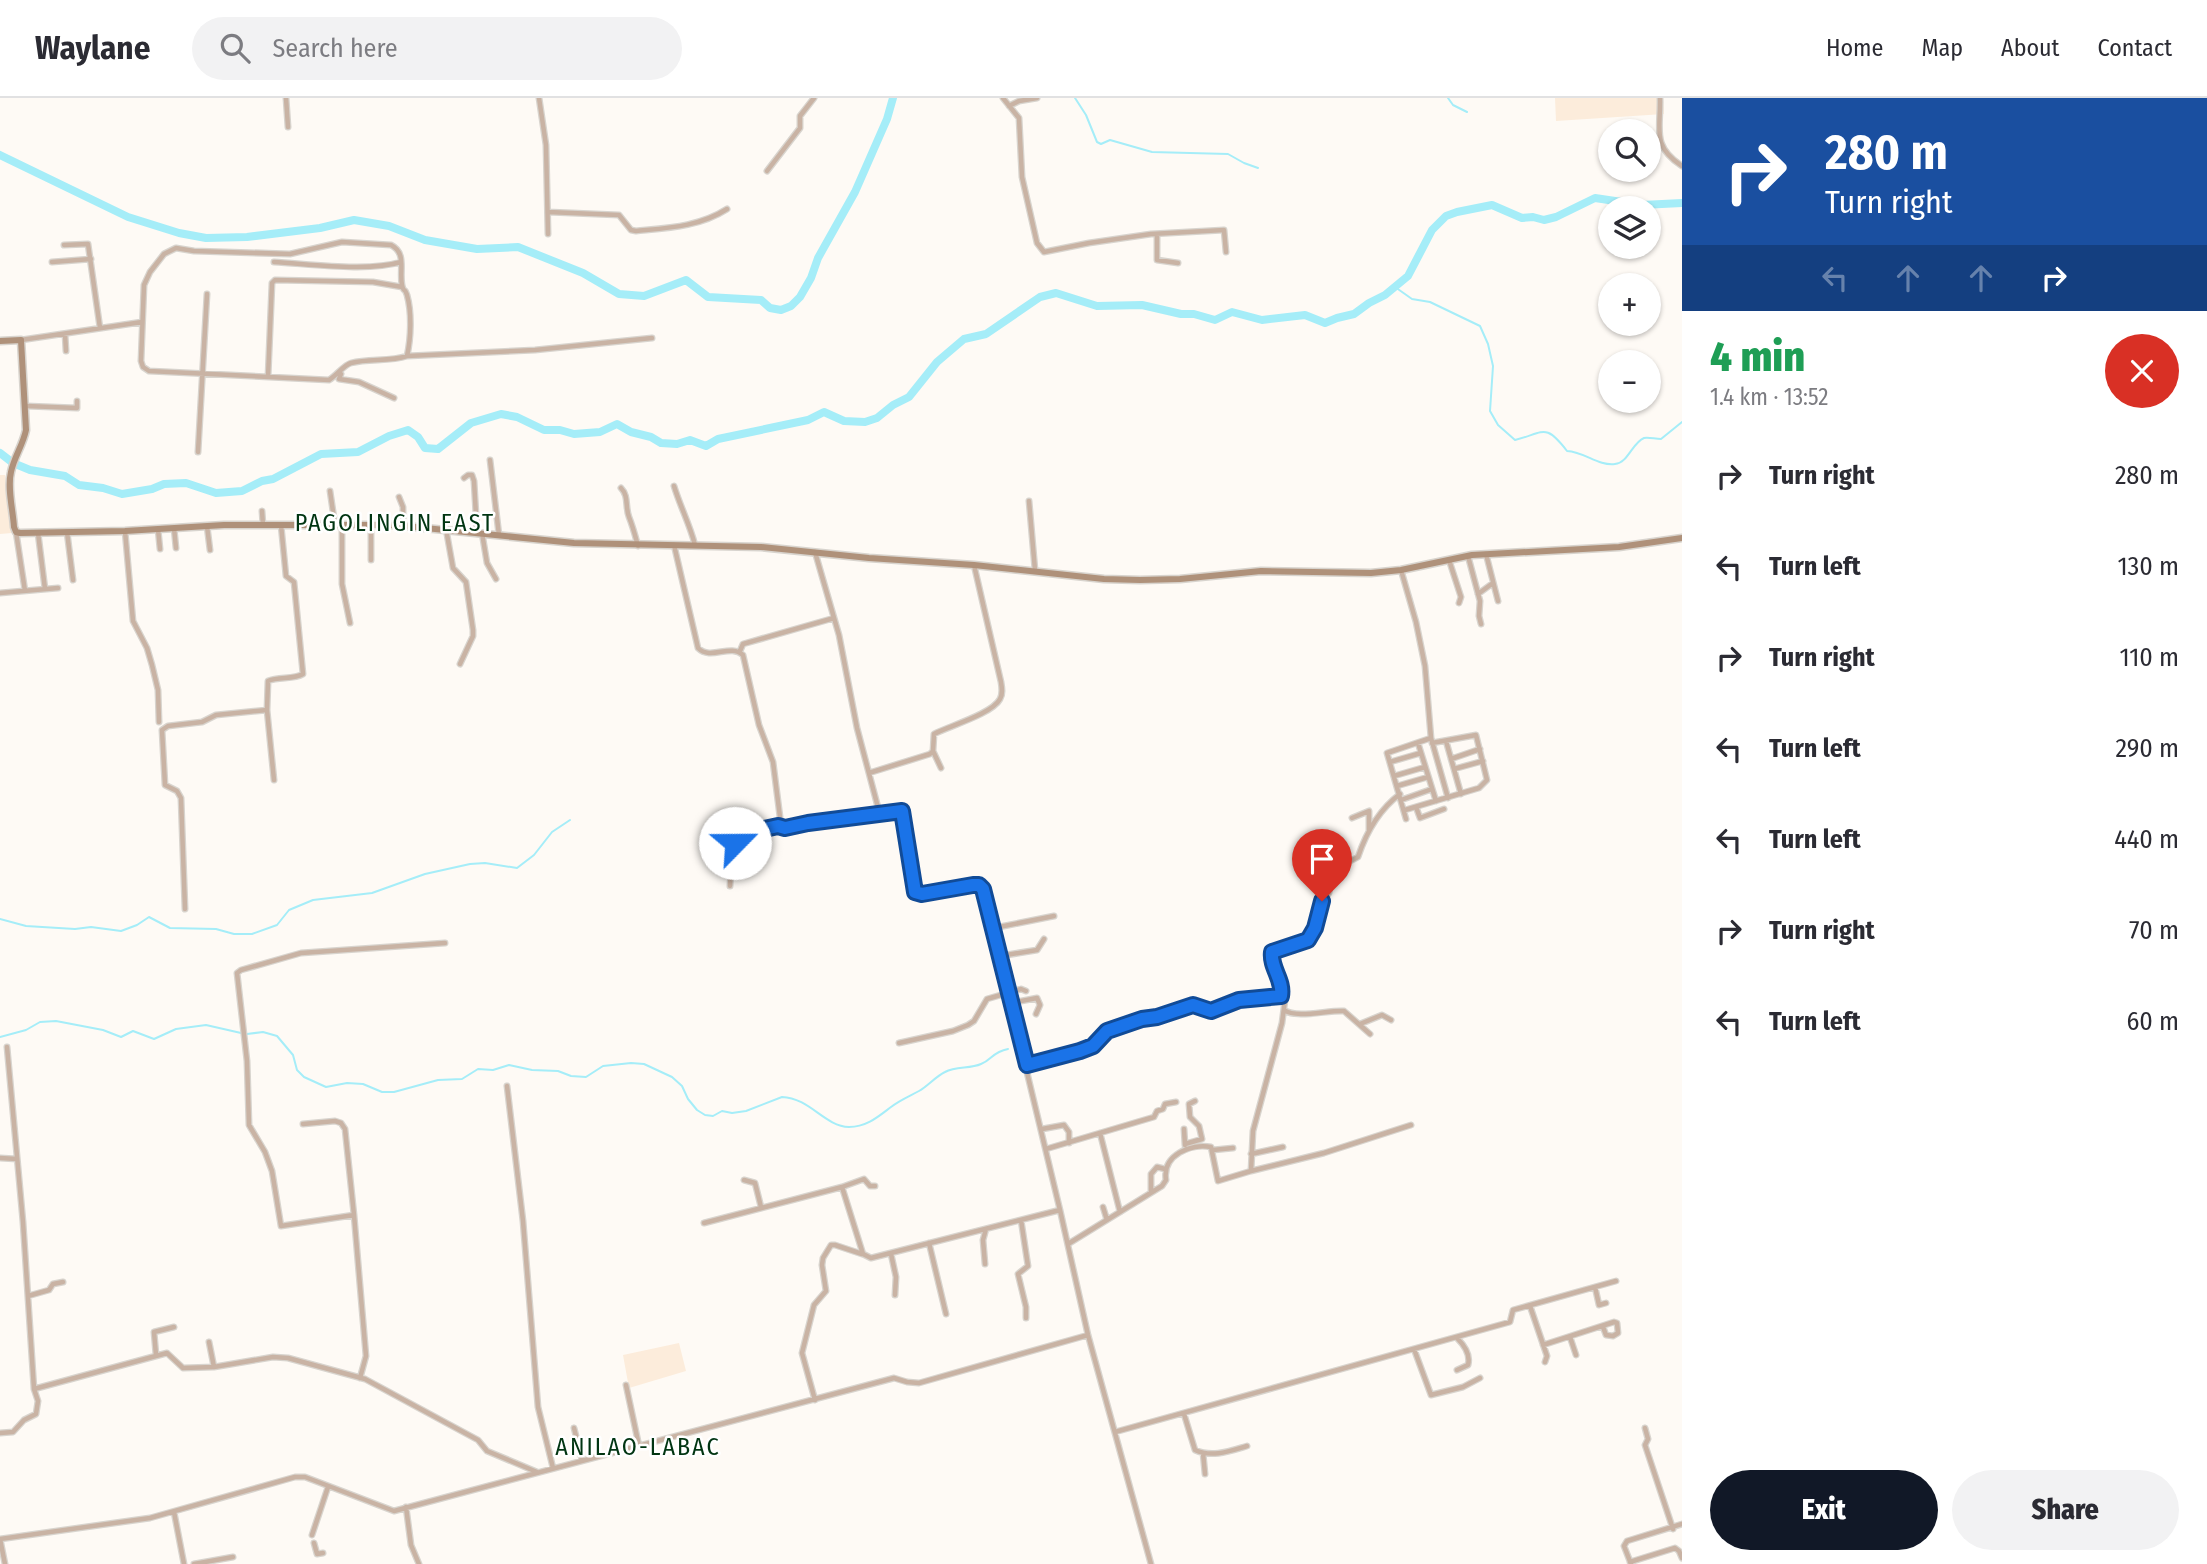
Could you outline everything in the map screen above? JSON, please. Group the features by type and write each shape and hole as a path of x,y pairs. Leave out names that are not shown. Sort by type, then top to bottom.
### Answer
{"street":[{"path":"286,98 288,127"},
{"path":"539,98 546,145 548,234"},
{"path":"768,171 800,128 800,116 815,98"},
{"path":"1003,98 1020,118 1022,177 1037,243 1043,251 1047,253 1089,243 1157,234 1224,230 1227,252"},
{"path":"1009,106 1037,98"},
{"path":"1660,98 1661,112 1658,121 1661,146 1670,158 1682,166"},
{"path":"548,212 619,215 631,230 636,231 684,226 715,217 727,209"},
{"path":"1157,234 1157,260 1178,263"},
{"path":"341,373 329,380 149,371 143,367 142,322 144,285 150,272 164,254 176,248 290,254 342,242 391,244 397,247 401,262 402,287 407,295 410,342 407,356"},
{"path":"64,245 88,244 100,328"},
{"path":"52,262 91,259"},
{"path":"274,262 377,266 401,262"},
{"path":"268,377 272,283 275,280 373,282 402,287"},
{"path":"198,452 207,294"},
{"path":"0,341 142,322"},
{"path":"65,334 66,351"},
{"path":"394,398 359,382 339,379 341,373 345,366 353,363 407,356 535,350 652,338"},
{"path":"21,340 26,430 10,479 25,591"},
{"path":"26,406 77,408 77,401"},
{"path":"490,460 499,535"},
{"path":"464,478 472,475 474,481 479,532 486,558 496,579"},
{"path":"674,486 681,512 691,529 696,546"},
{"path":"621,488 625,493 638,546"},
{"path":"330,491 339,525 342,584 350,623"},
{"path":"399,497 403,508 403,525"},
{"path":"1029,501 1035,570"},
{"path":"262,511 263,525"},
{"path":"274,780 267,710 268,681 275,678 300,677 303,674 294,582 286,576 281,525"},
{"path":"371,525 371,560"},
{"path":"16,532 125,531 207,526 403,525 574,543 761,547 1035,570 1104,579 1140,580 1261,571 1346,574 1401,570 1468,556 1619,547 1682,538"},
{"path":"207,526 210,550"},
{"path":"174,527 176,548"},
{"path":"158,528 160,549"},
{"path":"446,528 455,572 466,582 473,629 473,636 460,664"},
{"path":"125,531 133,621 147,648 152,665 158,690 159,722"},
{"path":"67,532 73,580"},
{"path":"38,533 45,589"},
{"path":"674,544 698,648 708,653 735,650 743,655 764,741 771,751 780,817 778,826"},
{"path":"815,552 834,618 880,815"},
{"path":"1486,554 1498,601"},
{"path":"1468,556 1478,594 1481,624"},
{"path":"1448,559 1461,597 1459,603"},
{"path":"941,768 933,751 934,734 972,718 996,704 1002,696 974,565"},
{"path":"1401,570 1416,622 1425,666 1432,741 1448,798"},
{"path":"1478,594 1493,583"},
{"path":"0,593 58,588"},
{"path":"740,652 743,644 834,618"},
{"path":"185,909 181,798 177,791 165,785 162,730 167,726 202,722 216,715 267,710"},
{"path":"1405,810 1479,788 1487,780 1475,734 1446,741 1418,743 1387,753 1406,819"},
{"path":"1446,741 1461,794"},
{"path":"1418,743 1436,801"},
{"path":"1451,759 1480,749"},
{"path":"869,773 933,751"},
{"path":"1390,762 1421,753"},
{"path":"1454,769 1483,761"},
{"path":"1394,776 1425,767"},
{"path":"1397,786 1429,778"},
{"path":"1402,800 1432,789"},
{"path":"1333,870 1359,857 1369,831 1384,808 1400,794"},
{"path":"1416,807 1420,818 1444,809"},
{"path":"730,886 731,867 728,853 737,836 778,826 785,828 902,811 915,892 922,894 979,885 983,889 1014,1003 1088,1335 1151,1564"},
{"path":"1352,818 1369,811 1369,831"},
{"path":"1251,1171 1253,1131 1285,1000 1281,996 1282,986 1271,959 1272,952 1304,942 1311,937 1321,903 1329,894 1333,870 1326,861"},
{"path":"994,928 1054,916"},
{"path":"1000,956 1037,950 1044,939"},
{"path":"354,1215 281,1226 272,1171 265,1152 249,1125 245,1038 237,973 301,953 444,943"},
{"path":"899,1042 953,1031 968,1025 974,1021 987,999 1021,989 1026,991"},
{"path":"1027,1065 1080,1051 1093,1046 1107,1031 1193,1005 1211,1011 1239,1000 1281,996"},
{"path":"1014,1003 1037,998 1040,1005 1036,1014"},
{"path":"1284,1010 1294,1015 1325,1010 1344,1011 1370,1034"},
{"path":"1360,1024 1378,1015 1391,1020"},
{"path":"0,1433 13,1432 24,1420 36,1414 38,1406 34,1389 7,1047"},
{"path":"507,1086 523,1221 538,1407 553,1468"},
{"path":"1068,1244 1166,1182 1165,1169 1174,1156 1202,1139 1199,1126 1190,1117 1189,1104 1195,1101"},
{"path":"1046,1149 1154,1116 1165,1104 1176,1102"},
{"path":"303,1124 341,1122 345,1129 366,1356 360,1378"},
{"path":"1042,1129 1064,1125 1069,1132 1069,1143"},
{"path":"1185,1147 1209,1146 1213,1150 1218,1181 1324,1153 1411,1125"},
{"path":"1184,1129 1185,1147"},
{"path":"1100,1133 1120,1212"},
{"path":"1251,1154 1283,1147"},
{"path":"1213,1150 1233,1148"},
{"path":"0,1158 17,1159"},
{"path":"1151,1192 1151,1174 1157,1167 1165,1169"},
{"path":"704,1223 864,1179 870,1186 875,1186"},
{"path":"744,1180 755,1183 761,1207"},
{"path":"842,1186 863,1254"},
{"path":"1103,1207 1107,1220"},
{"path":"815,1400 802,1353 814,1305 826,1291 823,1258 831,1245 835,1244 871,1258 1060,1210"},
{"path":"1021,1220 1028,1266 1018,1274 1026,1318"},
{"path":"985,1264 983,1240 986,1229"},
{"path":"929,1243 946,1314"},
{"path":"891,1254 896,1277 895,1295"},
{"path":"1115,1432 1510,1322 1513,1310 1616,1281"},
{"path":"28,1296 49,1290 53,1284 63,1282"},
{"path":"1595,1287 1599,1305 1606,1303"},
{"path":"1530,1306 1547,1356 1545,1362"},
{"path":"156,1355 154,1332 174,1327"},
{"path":"1543,1345 1603,1327"},
{"path":"394,1511 894,1378 919,1383 1088,1335"},
{"path":"1456,1337 1465,1346 1469,1361 1468,1365 1457,1370"},
{"path":"1570,1337 1576,1355"},
{"path":"209,1342 214,1367"},
{"path":"1414,1349 1431,1395 1463,1387 1480,1378"},
{"path":"34,1389 170,1353 183,1368 214,1367 281,1357 360,1378 478,1440 486,1451 537,1472"},
{"path":"626,1385 639,1446"},
{"path":"1184,1414 1195,1450 1217,1453 1247,1446"},
{"path":"1645,1428 1648,1439 1645,1445 1673,1529"},
{"path":"574,1429 582,1460"},
{"path":"1203,1453 1205,1474"},
{"path":"5,1564 0,1538 174,1513 295,1478 305,1477 407,1514"},
{"path":"312,1535 328,1487"},
{"path":"406,1507 411,1545 419,1564"},
{"path":"174,1513 184,1564"},
{"path":"1682,1524 1673,1529 1627,1541 1624,1546 1630,1563 1675,1548 1682,1558"},
{"path":"314,1543 317,1554 323,1553"},
{"path":"194,1564 233,1557"}],"shaded area":[{"path":"1555,98 1663,98 1664,114 1556,121"},
{"path":"0,475 5,475 12,533 0,534"},
{"path":"679,1343 686,1371 629,1388 623,1355"}],"waterway":[{"path":"0,155 128,217 179,233 206,238 247,237 320,228 354,220 389,226 425,240 477,249 518,247 583,273 619,294 644,296 686,280 708,297 761,300 770,308 781,310 791,306 800,297 811,278 818,258 855,192 887,119 893,98"},
{"path":"1075,98 1086,115 1097,142 1101,144 1110,140 1152,152 1228,154 1258,168"},
{"path":"1448,98 1453,105 1467,112"},
{"path":"0,453 13,463 30,470 65,476 79,485 122,494 164,484 186,483 216,493 242,491 262,481 273,479 321,454 358,452 389,436 408,430 418,437 425,448 438,449 471,423 501,414 517,417 544,430 560,430 574,434 600,432 617,424 661,443 677,444 690,440 706,446 718,439 808,420 824,412 844,421 865,422 877,418 909,397 937,362 964,339 986,334 1040,297 1056,293 1097,306 1142,305 1215,320 1232,312 1262,320 1305,315 1325,323 1354,314 1385,295 1408,276 1432,230 1446,216 1457,212 1492,205 1522,218 1544,220 1595,198 1642,205 1682,203"},
{"path":"1395,287 1412,299 1430,302 1480,326 1493,366 1490,411 1498,425 1515,440 1538,433 1549,433 1567,451 1603,463 1615,464 1623,460 1644,438 1661,439 1682,422"},
{"path":"0,919 26,926 75,929 91,927 121,931 149,917 170,928 216,929 234,934 252,934 277,925 289,910 313,900 372,893 425,874 470,864 485,863 517,868 534,855 552,832 570,820"},
{"path":"0,1037 26,1030 40,1022 56,1021 103,1030 121,1037 133,1031 154,1039 176,1029 206,1025 241,1033"},
{"path":"247,1034 263,1032 277,1036 293,1055 297,1070 304,1077 326,1087 347,1083 363,1084 382,1092 394,1092 438,1080 462,1079 478,1069 493,1070 509,1065 586,1077 603,1066 631,1063 644,1064 672,1077 682,1086 697,1110 705,1115 713,1116 722,1111 746,1111 782,1097 801,1102 832,1122 849,1127 872,1120 945,1072 981,1064 1008,1049"}],"district":[{"name":"PAGOLINGIN EAST","path":"395,523"},
{"name":"ANILAO-LABAC","path":"638,1447"}],"route":[{"path":"735,843 738,835 778,826 785,828 902,811 915,892 922,894 973,885 979,885 983,889 1027,1065 1080,1051 1093,1046 1107,1031 1193,1005 1211,1011 1239,1000 1281,996 1282,986 1271,959 1272,952 1311,937 1322,901"}]}
